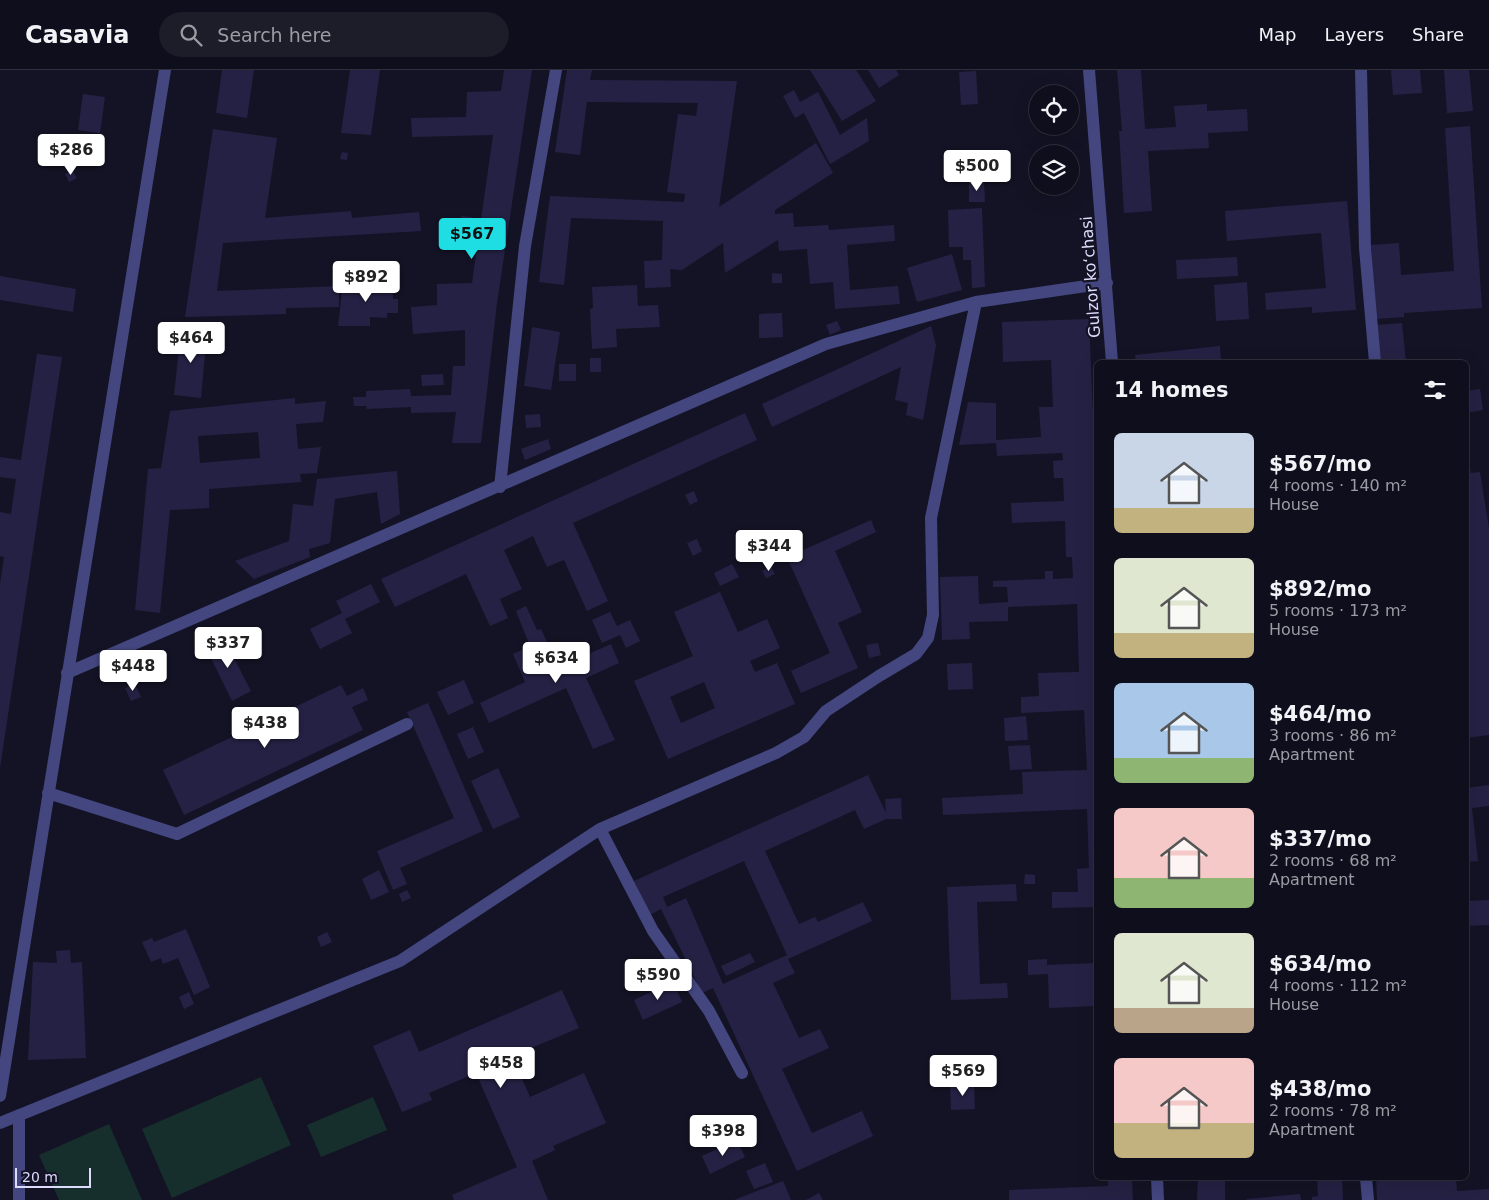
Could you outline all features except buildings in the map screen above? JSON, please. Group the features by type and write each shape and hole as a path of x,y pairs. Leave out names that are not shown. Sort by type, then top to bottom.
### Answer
{"street":[{"path":"0,1096 165,70"},
{"path":"500,487 525,246 556,70"},
{"name":"Gulzor koʻchasi","path":"1089,70 1112,360"},
{"path":"1361,70 1366,248 1375,360"},
{"path":"67,674 826,344 976,302 1107,283"},
{"path":"0,1123 400,961 600,828 776,753 804,737 826,711 916,654 928,638 933,615 931,518 976,302"},
{"path":"48,793 177,834 407,724"},
{"path":"600,828 653,932 709,1011 742,1073"},
{"path":"19,1115 19,1200"},
{"path":"1157,1180 1158,1200"},
{"path":"1366,1180 1368,1200"}],"green space":[{"path":"261,1077 291,1145 172,1198 142,1129"},
{"path":"373,1097 387,1130 321,1157 307,1125"},
{"path":"109,1124 142,1200 59,1200 39,1155"}]}
